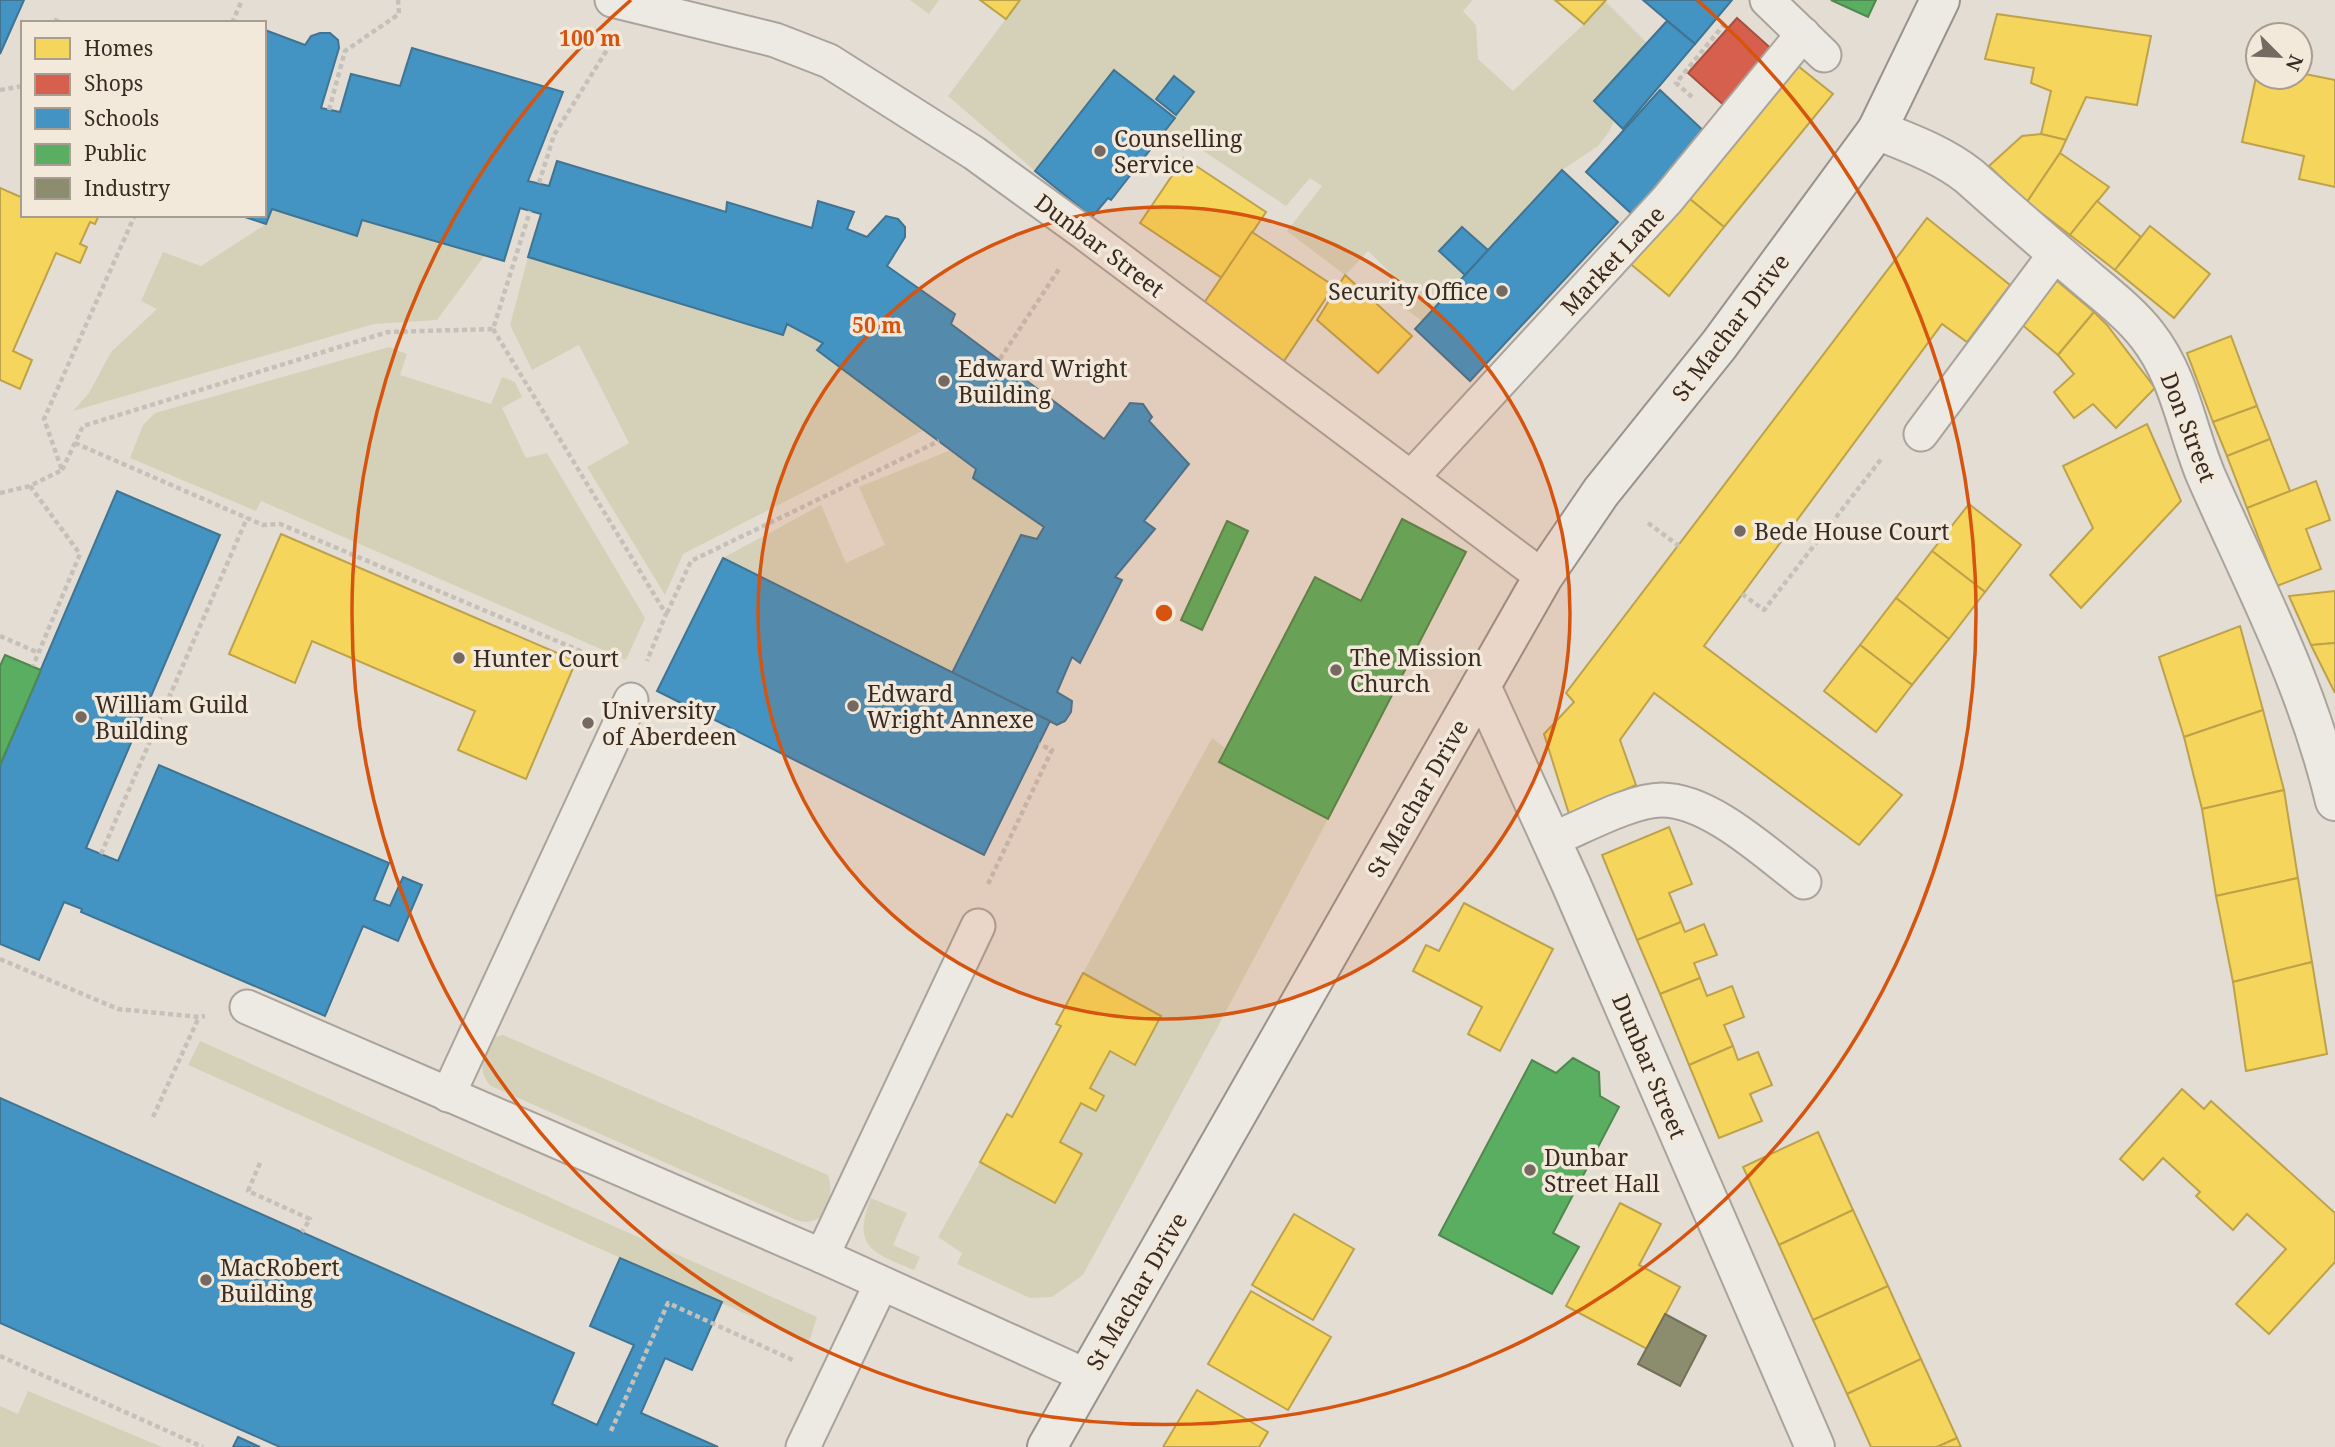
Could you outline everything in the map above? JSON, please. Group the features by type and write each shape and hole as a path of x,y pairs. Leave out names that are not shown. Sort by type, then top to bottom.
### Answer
{"main road":[{"name":"St Machar Drive","path":"1047,1447 1543,577 1601,492 1719,345 1877,130 1940,0"},
{"name":"Don Street","path":"1877,130 1951,162 2146,333 2177,387 2205,473 2281,637 2307,703 2325,758 2335,801"},
{"name":"Dunbar Street","path":"1481,686 1551,840 1815,1447"}],"lane":[{"name":"Market Lane","path":"1411,478 1814,44 1767,0"},
{"name":"Dunbar Street","path":"623,2 775,40 829,61 974,153 1301,393 1543,577"},
{"path":"1921,434 2056,253"},
{"path":"448,1095 636,688"},
{"path":"1551,840 1629,807 1662,800 1698,808 1737,831 1804,882"},
{"path":"822,1256 978,926"},
{"path":"247,1007 822,1256 1087,1376"},
{"path":"803,1447 881,1284"}],"path":[{"path":"233,21 242,0"},
{"path":"329,110 345,51 399,14 398,0"},
{"path":"539,183 554,135 623,2"},
{"path":"56,21 58,16"},
{"path":"1695,100 1676,83 1730,17"},
{"path":"0,90 21,86"},
{"path":"530,211 493,329 666,614"},
{"path":"62,470 44,419 134,217"},
{"path":"1000,359 1083,232"},
{"path":"0,492 30,486 62,470 83,426 388,332 493,329"},
{"path":"1742,594 1764,610 1904,430 1921,434"},
{"path":"75,443 263,525 280,524 636,688 691,561 939,441"},
{"path":"30,486 80,554 33,666"},
{"path":"102,854 247,518"},
{"path":"1648,523 1679,546"},
{"path":"0,636 38,653"},
{"path":"988,886 1052,750 1039,744"},
{"path":"0,959 118,1009 199,1017 247,1007"},
{"path":"153,1117 199,1017"},
{"path":"260,1163 248,1191 310,1219 302,1232"},
{"path":"611,1431 668,1303 835,1379"},
{"path":"0,1356 203,1447"}],"shaded area":[{"path":"910,0 939,0 929,14"},
{"path":"1020,0 1473,0 1463,11 1476,25 1478,59 1513,91 1605,1 1648,44 1609,132 1598,146 1562,170 1488,250 1462,227 1439,250 1465,275 1422,321 1392,299 1404,286 1368,251 1345,275 1287,231 1322,186 1310,178 1286,206 1190,142 1183,151 1166,131 1194,92 1174,76 1156,99 1151,100 1114,71 1035,171 948,96"},
{"path":"272,209 356,236 362,220 485,255 437,320 374,324 73,411 89,393 111,352 157,309 141,301 163,252 201,266 266,224"},
{"path":"528,257 782,334 787,324 823,343 818,351 924,430 683,554 665,595 587,467 629,443 579,345 532,370 510,325"},
{"path":"389,347 407,354 400,375 491,404 502,377 515,382 522,397 502,408 526,458 547,453 645,618 626,660 261,501 256,511 130,458 143,425 155,413"},
{"path":"951,450 976,469 974,478 1044,527 1037,539 1021,535 952,673 723,558 821,505 846,563 885,545 859,487"},
{"path":"1212,738 1226,749 1219,763 1328,819 1083,1275 1052,1297 1030,1298 957,1264 962,1253 938,1237 980,1162 1055,1203 1082,1154 1060,1142 1081,1103 1097,1110 1104,1096 1090,1088 1110,1051 1135,1064 1161,1016 1083,973"},
{"path":"503,1035 828,1175 830,1193 826,1210 814,1220 796,1220 491,1086 483,1074 483,1062 494,1037"},
{"path":"200,1041 817,1317 809,1342 188,1065"},
{"path":"871,1198 907,1213 893,1245 920,1257 914,1270 878,1253 865,1238 865,1215"},
{"path":"28,1391 162,1447 0,1447 0,1406 18,1414"}],"building: Homes":[{"path":"980,0 1020,0 1006,19"},
{"path":"1555,0 1606,0 1584,24"},
{"path":"1997,14 2151,36 2137,105 2086,97 2066,140 2041,134 2051,91 2031,83 2034,68 1985,59"},
{"path":"1793,62 1833,94 1724,227 1685,195"},
{"path":"2314,76 2335,80 2335,187 2299,179 2304,156 2242,142 2253,91 2314,91"},
{"path":"2041,134 2066,140 2027,202 1989,166 2022,136"},
{"path":"2060,153 2109,187 2070,235 2027,202"},
{"path":"1184,158 1266,212 1222,278 1140,223"},
{"path":"0,188 21,197 21,217 98,217 95,224 90,222 80,244 87,247 80,263 56,253 13,351 32,360 20,389 0,380"},
{"path":"1685,195 1724,227 1669,296 1627,261"},
{"path":"2097,201 2141,237 2115,270 2070,235"},
{"name":"Bede House Court","path":"1927,218 2010,285 1967,342 1942,324 1704,646 1902,795 1859,845 1654,693 1620,740 1636,785 1569,814 1544,734 1574,702 1566,693"},
{"path":"2150,226 2210,274 2174,318 2115,270"},
{"path":"1252,232 1334,286 1284,361 1202,306"},
{"path":"1345,275 1412,336 1378,373 1317,320"},
{"path":"2056,280 2094,312 2058,355 2020,323"},
{"path":"2094,312 2155,388 2116,428 2093,404 2074,418 2054,392 2074,374 2058,355"},
{"path":"2231,336 2257,406 2213,422 2187,353"},
{"path":"2257,406 2270,439 2227,456 2213,422"},
{"path":"2147,424 2181,501 2081,608 2050,575 2093,528 2063,466"},
{"path":"2270,439 2290,491 2247,508 2227,456"},
{"path":"2316,481 2330,520 2306,529 2321,569 2277,586 2247,508"},
{"path":"1969,504 2021,545 1985,592 1932,551"},
{"name":"Hunter Court","path":"281,534 576,661 526,779 458,750 475,711 312,641 295,683 229,654"},
{"path":"1932,551 1985,592 1949,639 1896,598"},
{"path":"2335,591 2335,643 2311,645 2289,596"},
{"path":"1896,598 1949,639 1912,685 1860,645"},
{"path":"2240,626 2263,710 2184,737 2159,657"},
{"path":"2335,643 2335,693 2311,645"},
{"path":"1860,645 1912,685 1876,732 1824,691"},
{"path":"2263,710 2284,790 2202,809 2184,737"},
{"path":"2284,790 2298,878 2216,896 2202,809"},
{"path":"1669,827 1692,884 1669,893 1681,922 1637,940 1602,855"},
{"path":"2298,878 2312,962 2233,982 2216,896"},
{"path":"1464,903 1553,949 1500,1051 1468,1034 1482,1007 1413,971 1426,945 1439,951"},
{"path":"1681,922 1685,932 1704,924 1717,955 1694,963 1700,978 1660,994 1637,940"},
{"path":"2312,962 2327,1054 2246,1071 2233,982"},
{"path":"1083,973 1161,1016 1135,1065 1110,1051 1090,1088 1104,1096 1096,1111 1081,1103 1060,1142 1082,1154 1055,1203 980,1162 1007,1114 1012,1117 1061,1026 1056,1024"},
{"path":"1700,978 1707,996 1732,986 1744,1017 1724,1025 1733,1046 1689,1065 1660,994"},
{"path":"1733,1046 1738,1060 1758,1052 1772,1085 1750,1094 1762,1121 1719,1138 1689,1065"},
{"path":"2182,1089 2204,1109 2211,1101 2335,1213 2335,1262 2269,1334 2236,1304 2286,1249 2247,1214 2233,1230 2196,1196 2200,1192 2163,1158 2143,1180 2120,1159"},
{"path":"1818,1132 1853,1210 1779,1245 1743,1167"},
{"path":"1620,1203 1661,1224 1639,1265 1680,1287 1647,1349 1566,1306"},
{"path":"1853,1210 1888,1286 1813,1320 1779,1245"},
{"path":"1294,1214 1354,1249 1313,1320 1252,1285"},
{"path":"1888,1286 1921,1359 1847,1394 1813,1320"},
{"path":"1251,1291 1331,1337 1288,1410 1208,1364"},
{"path":"1921,1359 1957,1438 1937,1447 1871,1447 1847,1394"},
{"path":"1197,1390 1268,1432 1259,1447 1163,1447"},
{"path":"1957,1438 1961,1447 1937,1447"}],"building: Shops":[{"path":"1737,18 1775,52 1726,107 1688,73"}],"building: Schools":[{"path":"0,0 24,0 0,54"},
{"path":"1643,0 1732,0 1695,44"},
{"path":"1667,21 1695,44 1623,129 1594,101"},
{"name":"Edward Wright Building","path":"266,30 305,45 311,36 320,33 330,33 338,40 339,48 321,108 340,112 351,74 400,86 412,48 563,92 528,181 549,186 557,161 726,212 727,202 812,228 818,201 854,212 847,229 867,237 886,216 898,219 905,227 905,237 887,266 955,314 951,324 1104,439 1130,403 1143,404 1152,417 1149,421 1189,464 1144,521 1155,529 1115,577 1122,580 1080,663 1072,657 1057,692 1072,701 1071,712 1065,721 1057,725 952,673 1021,535 1037,539 1044,527 973,478 976,469 817,350 823,343 787,324 783,335 528,257 541,214 520,208 504,261 362,220 357,236 272,209 266,224 245,217 266,217"},
{"name":"Counselling Service","path":"1114,70 1175,118 1111,200 1108,198 1092,217 1035,171"},
{"path":"1174,76 1194,92 1176,115 1156,99"},
{"path":"1660,90 1707,134 1633,215 1586,172"},
{"name":"Security Office","path":"1562,170 1618,222 1470,381 1415,329"},
{"path":"1462,227 1488,250 1465,275 1439,251"},
{"name":"William Guild Building","path":"117,491 220,535 86,848 118,861 159,765 389,863 374,900 390,906 403,877 422,885 398,941 363,926 325,1016 81,912 82,909 64,902 39,960 0,944 0,765"},
{"name":"Edward Wright Annexe","path":"723,558 1050,721 984,855 657,691"},
{"name":"MacRobert Building","path":"0,1098 574,1353 552,1404 597,1425 634,1345 590,1326 620,1258 722,1302 692,1370 665,1358 641,1413 718,1447 280,1447 0,1323"},
{"path":"238,1437 260,1447 233,1447"}],"building: Public":[{"path":"1831,0 1876,0 1868,17"},
{"name":"The Mission Church","path":"1402,519 1466,552 1328,819 1219,762 1315,577 1361,601"},
{"path":"1227,521 1248,531 1202,630 1181,620"},
{"path":"5,655 41,670 0,765 0,666"},
{"name":"Dunbar Street Hall","path":"1573,1058 1599,1072 1600,1096 1619,1107 1553,1233 1579,1247 1552,1294 1439,1235 1532,1060 1556,1073"}],"building: Industry":[{"path":"1665,1314 1706,1336 1680,1386 1638,1364"}],"place":[{"name":"Counselling Service","path":"1100,151"},
{"name":"Security Office","path":"1502,291"},
{"name":"Edward Wright Building","path":"944,381"},
{"name":"Bede House Court","path":"1740,531"},
{"name":"Hunter Court","path":"459,658"},
{"name":"The Mission Church","path":"1336,670"},
{"name":"Edward Wright Annexe","path":"853,706"},
{"name":"William Guild Building","path":"81,717"},
{"name":"University of Aberdeen","path":"588,723"},
{"name":"Dunbar Street Hall","path":"1530,1170"},
{"name":"MacRobert Building","path":"206,1280"}]}
